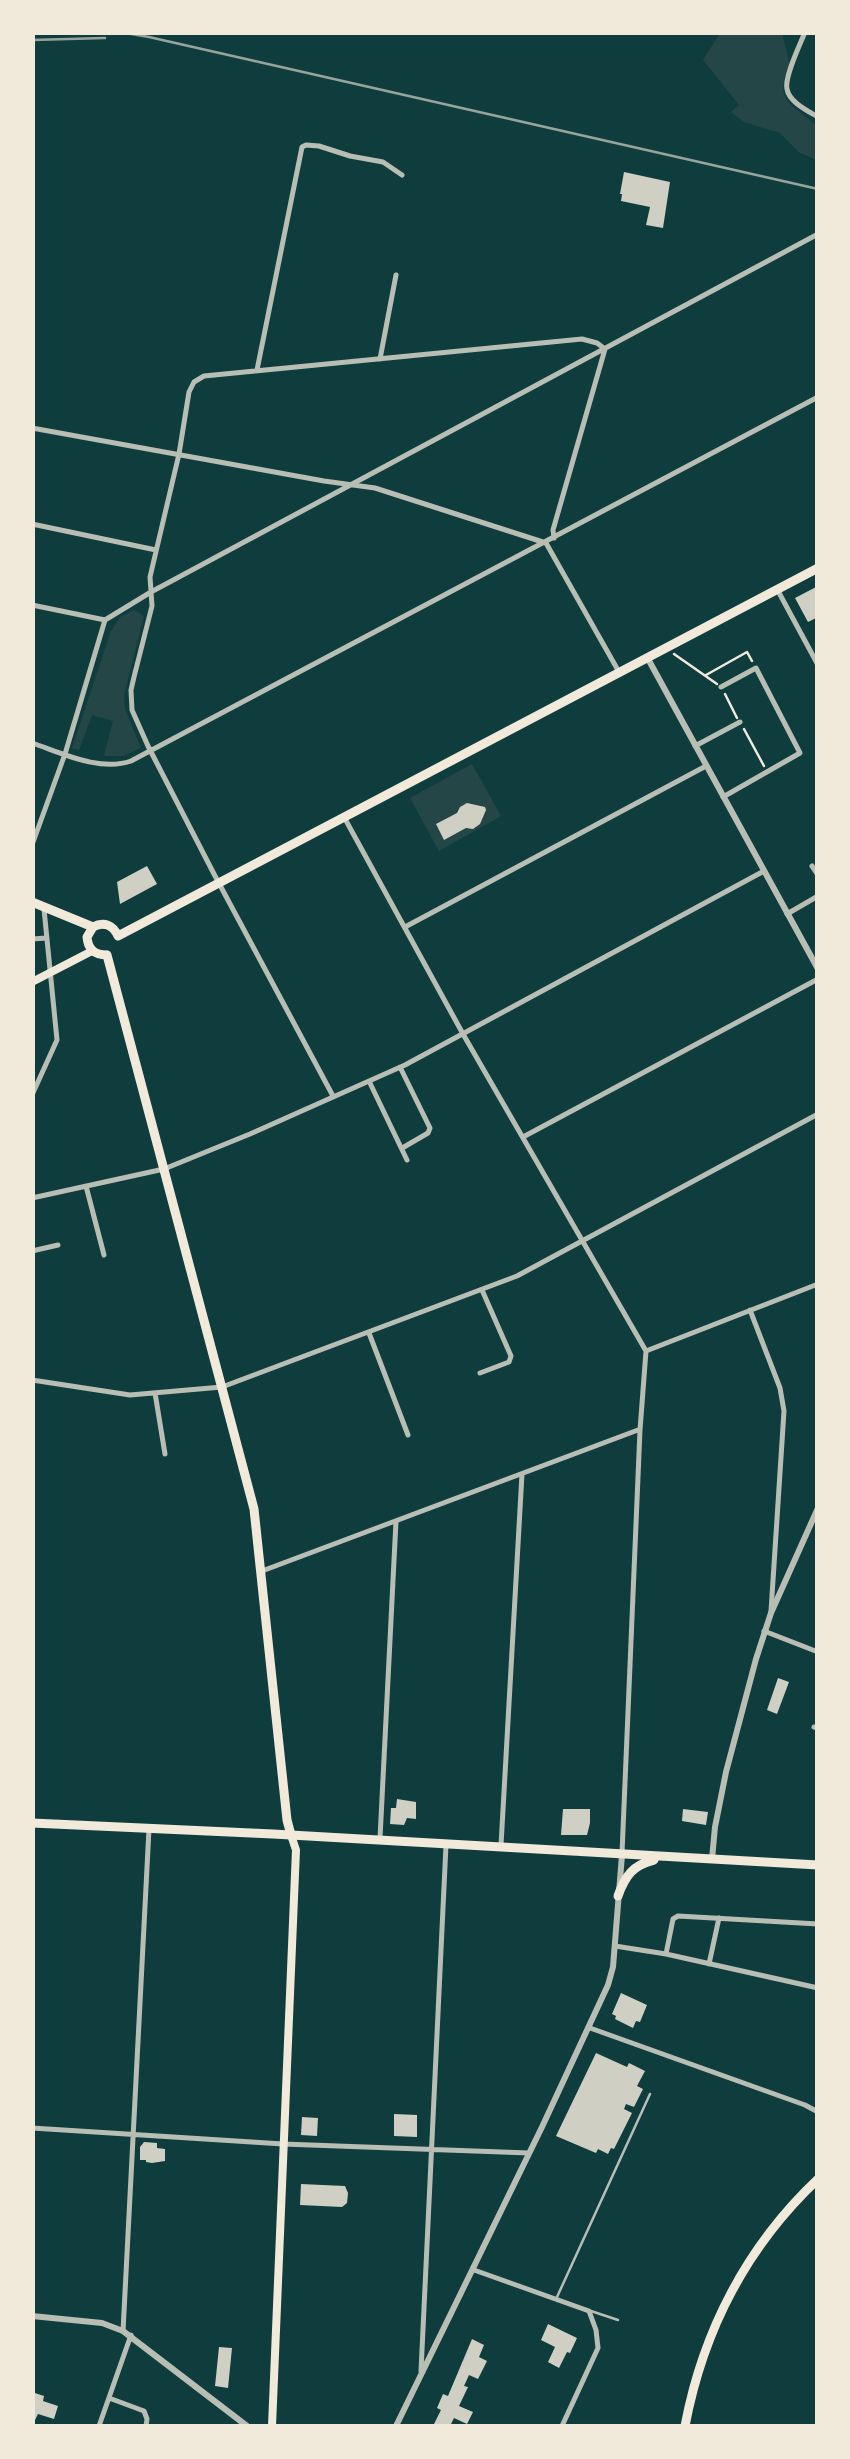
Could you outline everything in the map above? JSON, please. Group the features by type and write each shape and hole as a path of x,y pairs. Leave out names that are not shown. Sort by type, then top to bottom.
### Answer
{"main road":[{"path":"118,936 818,568"},
{"path":"32,902 93,927 105,924 116,930 116,947 107,954 92,951 87,937 93,927"},
{"path":"32,982 92,951"},
{"path":"107,954 254,1509 287,1820 296,1850 272,2426"},
{"path":"32,1823 818,1865"},
{"path":"618,1896 632,1869 666,1858"},
{"path":"684,2426 704,2350 732,2289 772,2228 818,2179"}],"street":[{"path":"804,32 787,90 793,100 818,118"},
{"path":"257,370 302,147 319,146 383,162 402,174"},
{"path":"32,846 106,620 818,234"},
{"path":"380,358 396,275"},
{"path":"334,1096 219,883 132,710 131,690 151,617 150,577 179,454 189,392 194,382 204,376 257,370 582,340 605,349"},
{"path":"554,538 553,530 605,349"},
{"path":"32,743 112,765 151,752 818,397"},
{"path":"32,428 352,484 546,543 619,672"},
{"path":"32,524 156,550"},
{"path":"777,590 818,665"},
{"path":"32,605 106,620"},
{"path":"646,657 818,969"},
{"path":"721,687 756,668 800,753 723,796"},
{"path":"695,746 740,722"},
{"path":"405,926 706,766"},
{"path":"344,817 463,1034 646,1351 622,1855 611,1976 590,2028 396,2426"},
{"path":"812,866 818,875"},
{"path":"32,1198 164,1168 369,1081 764,870"},
{"path":"787,914 818,896"},
{"path":"32,1096 57,1040 44,906"},
{"path":"32,939 46,938"},
{"path":"523,1137 818,979"},
{"path":"400,1067 430,1128 428,1134 404,1147"},
{"path":"369,1081 406,1160"},
{"path":"32,1380 115,1394 222,1388 518,1276 818,1114"},
{"path":"86,1186 104,1255"},
{"path":"32,1252 58,1245"},
{"path":"646,1351 818,1284"},
{"path":"480,1373 510,1362 511,1356 482,1290"},
{"path":"750,1310 780,1388 784,1411 771,1613"},
{"path":"369,1333 408,1436"},
{"path":"155,1392 165,1454"},
{"path":"262,1571 640,1430"},
{"path":"501,1848 522,1474"},
{"path":"712,1860 726,1772 764,1631 818,1508"},
{"path":"380,1841 396,1521"},
{"path":"764,1631 818,1652"},
{"path":"99,2426 127,2333 149,1828"},
{"path":"421,2375 446,1845"},
{"path":"666,1954 675,1916 818,1924"},
{"path":"710,1964 719,1918"},
{"path":"615,1946 818,1988"},
{"path":"590,2028 818,2112"},
{"path":"32,2128 283,2144 530,2153"},
{"path":"474,2270 589,2311 598,2348 562,2426"},
{"path":"32,2316 102,2323 127,2333 247,2426"},
{"path":"109,2398 144,2411 146,2426"}],"lane":[{"path":"557,2299 650,2094"},
{"path":"589,2311 618,2320"}],"path":[{"path":"664,648 721,687 767,772"},
{"path":"704,676 746,652 756,668"}],"shaded area":[{"path":"720,33 782,33 790,65 784,94 793,107 817,126 817,160 800,153 780,133 744,122 731,112 739,105 703,60"},
{"path":"134,610 144,616 124,695 125,709 141,748 123,756 104,756 113,721 92,715 79,750 72,748 111,631 120,617"},
{"path":"472,764 501,816 439,851 410,798"}],"building":[{"path":"624,172 670,182 663,228 646,225 650,207 621,201"},
{"path":"818,586 818,617 808,622 795,598"},
{"path":"467,803 485,807 480,824 444,840 436,824"},
{"path":"147,866 157,884 120,904 117,882"},
{"path":"778,1678 789,1682 777,1714 767,1710"},
{"path":"397,1799 416,1802 416,1819 407,1818 404,1825 390,1824 391,1808 396,1808"},
{"path":"563,1809 590,1809 587,1835 561,1835"},
{"path":"683,1809 708,1812 706,1825 682,1821"},
{"path":"621,1993 647,2005 633,2028 612,2014"},
{"path":"596,2053 645,2071 637,2086 643,2089 634,2107 626,2104 624,2109 632,2113 608,2154 556,2136"},
{"path":"394,2114 417,2115 417,2137 394,2136"},
{"path":"302,2117 318,2118 317,2136 301,2135"},
{"path":"144,2142 157,2143 157,2148 165,2149 165,2161 140,2160"},
{"path":"301,2184 345,2186 347,2203 342,2207 300,2205"},
{"path":"548,2324 577,2338 559,2368 548,2362 555,2347 541,2340"},
{"path":"472,2339 484,2345 479,2357 487,2361 478,2379 469,2375 464,2386 468,2387 459,2406 473,2412 467,2424 454,2418 450,2426 433,2426 443,2394 448,2396"},
{"path":"219,2347 232,2348 228,2388 215,2386"},
{"path":"32,2392 58,2406 54,2419 38,2414 32,2426"}],"railway":[{"path":"120,32 818,189"},
{"path":"32,40 105,38"}]}
